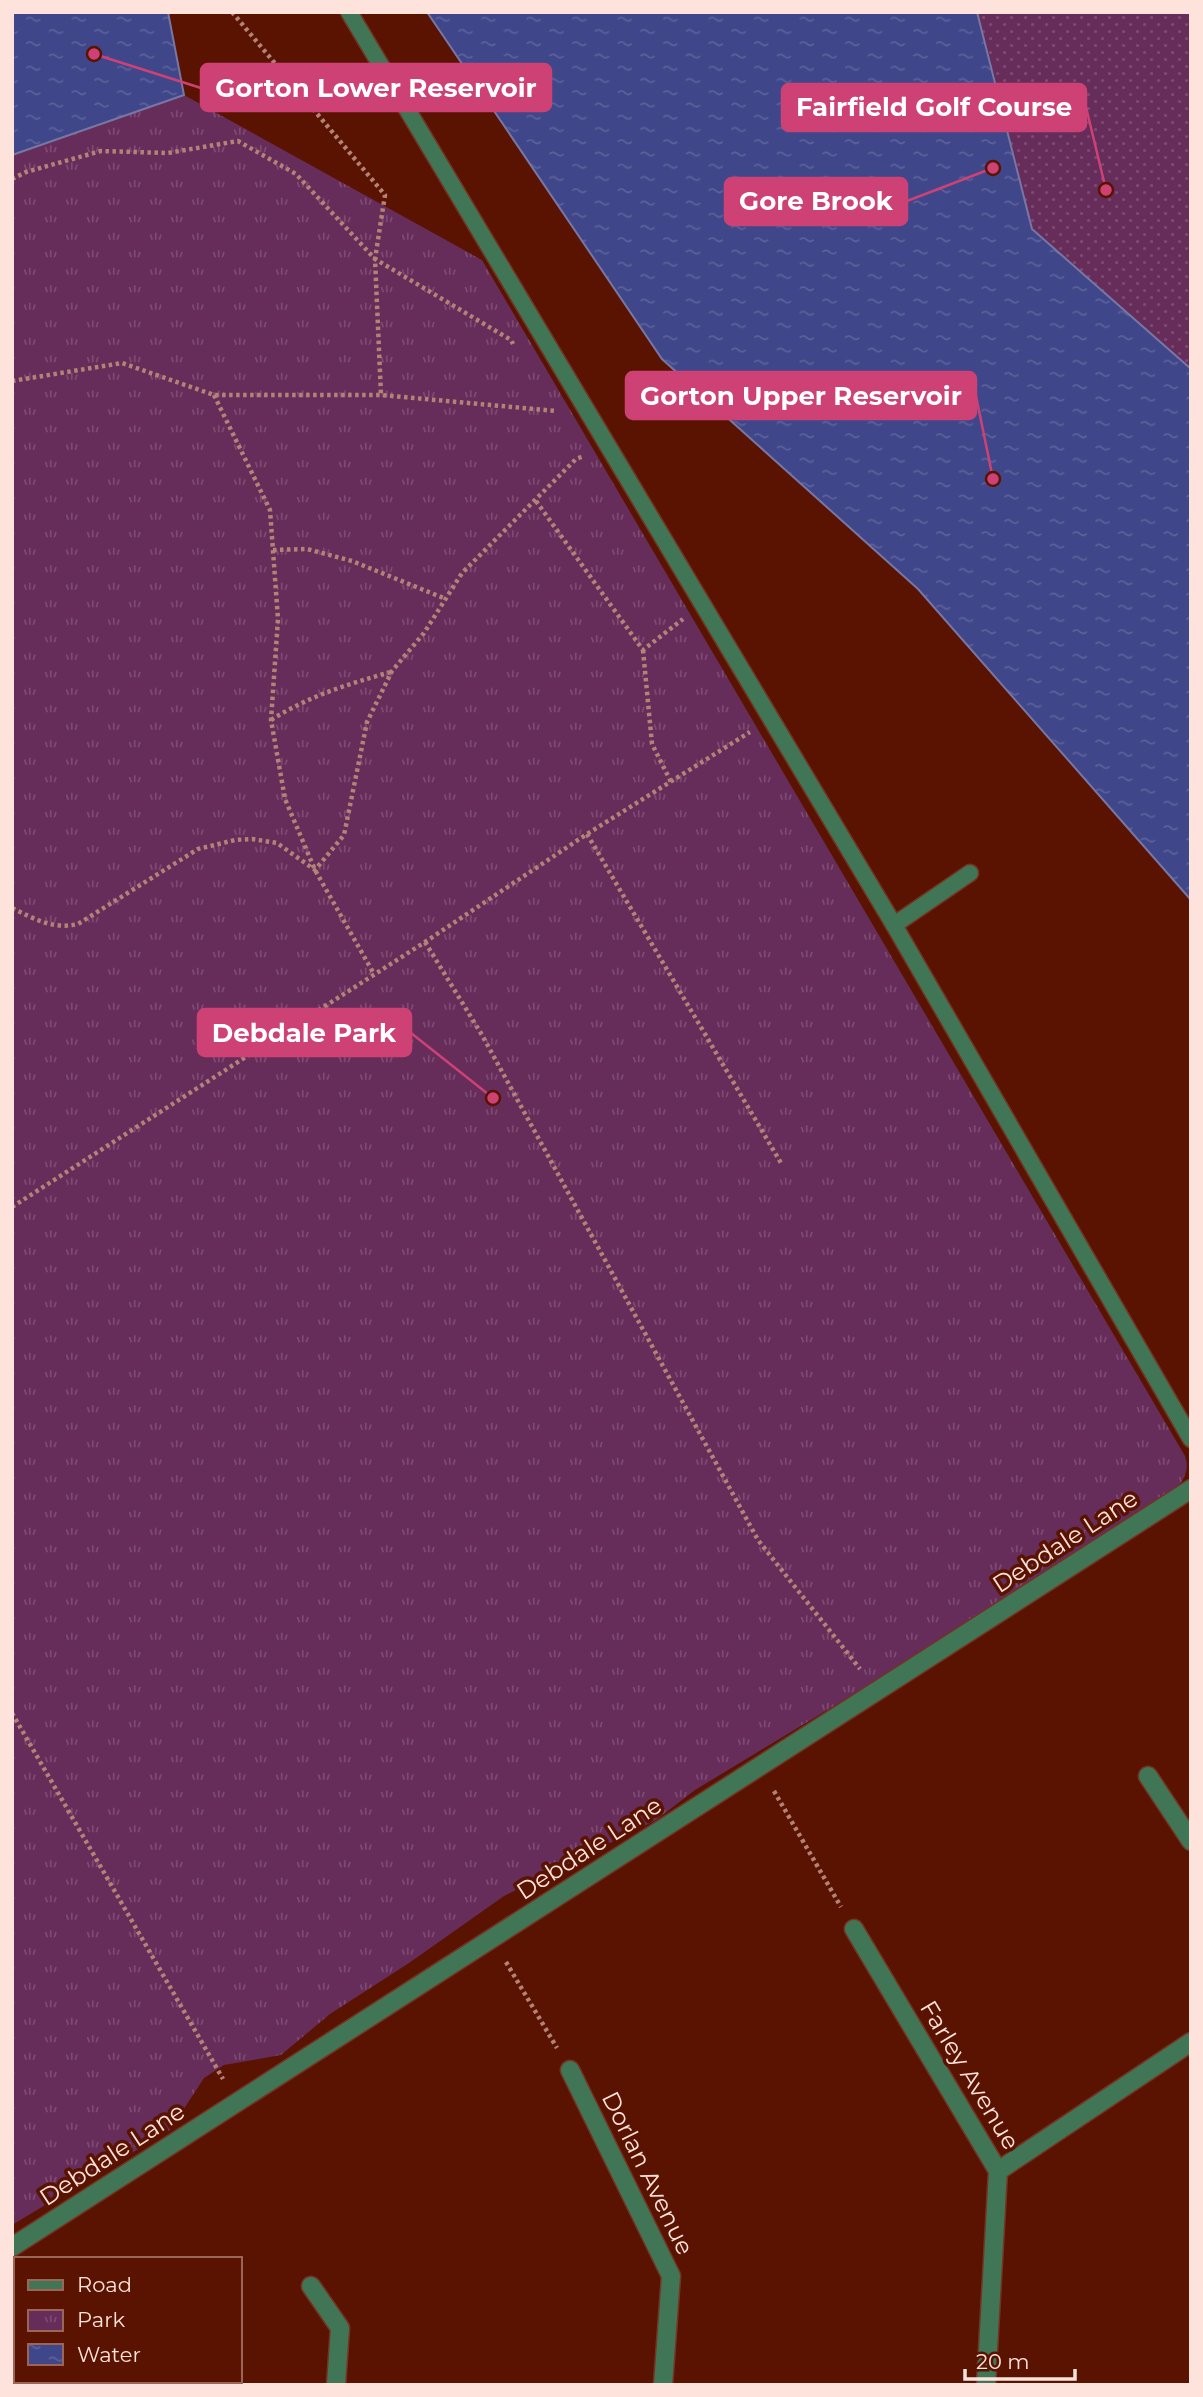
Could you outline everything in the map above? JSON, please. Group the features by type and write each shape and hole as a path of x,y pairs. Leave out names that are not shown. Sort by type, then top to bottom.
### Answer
{"street":[{"name":"Debdale Lane","path":"12,2247 1191,1489"},
{"path":"1148,1776 1191,1841"},
{"name":"Farley Avenue","path":"854,1929 998,2171 986,2385"},
{"path":"998,2171 1191,2042"},
{"name":"Dorlan Avenue","path":"570,2070 670,2276 663,2385"},
{"path":"311,2286 340,2328 335,2385"}],"lane":[{"path":"349,12 894,925 1191,1439"},
{"path":"894,925 970,873"}],"path":[{"path":"232,12 385,195 375,259 381,395"},
{"path":"12,179 26,172 102,152 168,153 238,141 296,174 375,259 511,340 517,350"},
{"path":"12,381 122,363 214,395 381,395 588,414"},
{"path":"214,395 270,510 278,620 271,720 285,799 315,870 374,974"},
{"path":"550,401 557,411"},
{"path":"577,444 584,455"},
{"path":"315,870 344,835 367,722 392,671 424,633 462,573 576,459 607,445"},
{"path":"536,501 643,650 652,744 671,782"},
{"path":"273,550 307,549 352,561 446,599"},
{"path":"643,650 702,606"},
{"path":"271,720 297,703 392,671"},
{"path":"12,1208 425,942 587,834 770,719"},
{"path":"587,834 781,1163"},
{"path":"12,908 57,927 78,924 198,849 235,840 252,839 277,843 315,870"},
{"path":"425,942 482,1035 758,1540 878,1692"},
{"path":"12,1713 237,2103"},
{"path":"760,1767 854,1929"},
{"path":"492,1939 570,2070"}],"green space":[{"path":"977,12 1191,12 1191,369 1032,229"},
{"path":"184,95 482,260 1185,1456 1187,1468 1179,1486 885,1675 695,1790 656,1820 504,1896 409,1963 330,2014 281,2055 224,2065 204,2078 170,2130 12,2225 12,155"}],"water":[{"path":"12,12 168,12 184,95 12,155"},
{"path":"427,12 977,12 1032,229 1191,369 1191,900 918,589 662,359"}],"place":[{"name":"Gorton Lower Reservoir","path":"94,54"},
{"name":"Gore Brook","path":"993,168"},
{"name":"Fairfield Golf Course","path":"1106,190"},
{"name":"Gorton Upper Reservoir","path":"993,479"},
{"name":"Debdale Park","path":"493,1098"}]}
